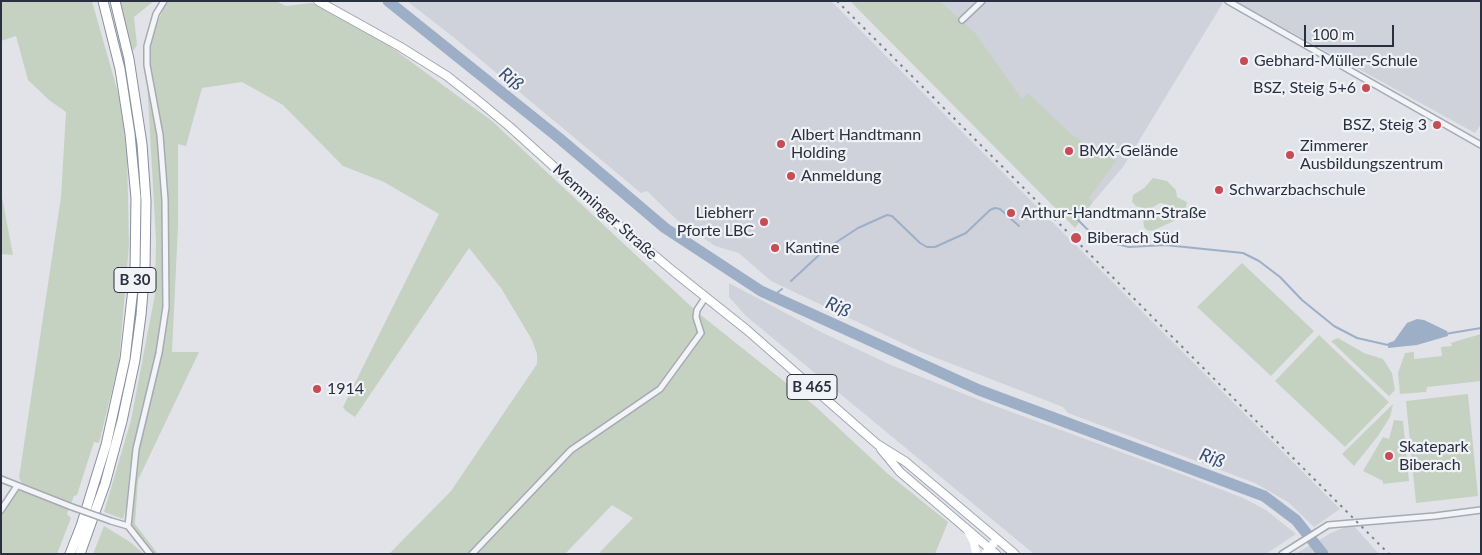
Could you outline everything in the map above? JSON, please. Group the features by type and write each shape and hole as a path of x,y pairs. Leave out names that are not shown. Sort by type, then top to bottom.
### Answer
{"highway":[{"name":"B 30","path":"70,554 106,445 125,359 135,271 136,198 130,134 120,69 103,1"},
{"name":"B 30","path":"80,554 105,484 122,421 135,360 144,287 146,222 142,144 129,59 115,1"}],"main road":[{"name":"Memminger Straße","path":"321,2 399,46 447,76 475,98 615,222 705,298 747,330 877,444 900,472 990,552"},
{"name":"Memminger Straße","path":"877,444 906,462 1014,554"},
{"path":"968,531 974,542 976,554"},
{"path":"990,552 997,539"}],"street":[{"path":"128,526 136,449 157,361 166,308 166,200 160,134 147,65 146,46 156,14 164,1"},
{"path":"962,20 982,1"},
{"path":"1228,1 1481,145"},
{"path":"475,553 571,450 660,389 700,333 696,317 697,310 705,298"},
{"path":"1,479 72,507 128,526 150,554"},
{"path":"1,510 17,486"},
{"path":"1282,554 1317,530 1328,525 1481,510"}],"shaded area":[{"path":"407,1 831,1 1340,509 1314,527 1288,502 1255,483 1068,413 1063,407 921,352 771,281 739,253 715,246 676,219 647,191 641,193"},
{"path":"940,1 1224,1 1123,167 1093,202 1051,166"},
{"path":"1235,1 1481,1 1481,124 1475,133"},
{"path":"729,283 825,334 891,365 987,403 1243,498 1266,510 1296,534 1266,554 1034,554 746,316 729,297"},
{"path":"1345,527 1355,527 1379,554 1295,554 1331,533"}],"green space":[{"path":"1,1 92,1 120,100 127,152 129,245 119,362 99,443 94,442 77,495 74,496 67,514 71,518 57,554 1,554 1,513 18,491 21,490 35,495 37,492 23,485 19,478 61,197 66,112 49,100 28,80 16,36 1,41"},
{"path":"118,1 154,1 134,17 137,45 133,51"},
{"path":"167,1 276,1 286,6 312,3 384,42 492,121 697,312 815,406 887,473 948,522 935,554 602,554 600,552 633,518 612,505 565,554 389,554 451,491 537,364 537,354 532,340 501,288 469,248 355,417 346,411 343,407 439,214 384,182 343,166 283,105 242,82 202,88 186,146 178,144 178,226 172,352 199,352 138,480 135,524 158,554 153,554 131,525 135,467 130,466 126,508 123,519 104,512 131,420 155,294 156,240 146,62 150,39"},
{"path":"850,1 940,1 975,33 1022,99 1028,93 1072,135 1116,161 1089,198 1093,202 1075,228"},
{"path":"1153,178 1167,181 1176,190 1177,197 1187,202 1182,213 1178,213 1169,205 1160,203 1148,210 1136,206 1132,202 1133,195 1144,188"},
{"path":"1,192 13,255 1,254"},
{"path":"1166,210 1174,214 1176,220 1152,231 1144,227 1143,218 1149,217 1152,220 1154,214"},
{"path":"1242,263 1314,331 1271,376 1197,307"},
{"path":"1481,334 1481,381 1427,387 1426,392 1400,394 1398,373 1405,353 1414,352 1414,359 1442,356 1441,347 1452,346 1451,343"},
{"path":"1319,335 1389,402 1345,447 1275,381"},
{"path":"1338,338 1364,353 1383,359 1392,373 1395,390 1389,396 1331,341"},
{"path":"1468,394 1478,496 1416,503 1406,401"},
{"path":"1393,404 1390,417 1378,436 1354,466 1342,454"},
{"name":"Skatepark Biberach","path":"1394,420 1403,421 1409,481 1383,484 1383,481 1363,471 1383,437 1389,439"},
{"path":"104,526 130,542 144,554 93,554"}],"water":[{"path":"1417,319 1424,320 1447,331 1448,336 1417,345 1388,348 1388,343 1394,341 1407,323"}],"waterway":[{"name":"Riß","path":"388,1 559,138 665,228 761,291 979,390 1264,496 1296,520 1323,554"},
{"path":"791,281 832,245 858,228 887,215 892,216 920,243 927,247 935,247 966,233 990,210 995,208 1000,209 1019,226"},
{"path":"1068,210 1091,233 1102,240"},
{"path":"1112,243 1129,247 1165,245 1243,253 1259,261 1280,277 1302,300 1334,326 1357,338 1388,345"},
{"path":"773,296 782,289"},
{"path":"1445,334 1481,328"}],"railway":[{"path":"837,1 1389,554"}],"place":[{"name":"Gebhard-Müller-Schule","path":"1244,61"},
{"name":"BSZ, Steig 5+6","path":"1366,88"},
{"name":"BSZ, Steig 3","path":"1437,125"},
{"name":"Albert Handtmann Holding","path":"781,144"},
{"name":"BMX-Gelände","path":"1069,151"},
{"name":"Zimmerer Ausbildungszentrum","path":"1290,155"},
{"name":"Anmeldung","path":"791,176"},
{"name":"Schwarzbachschule","path":"1219,190"},
{"name":"Arthur-Handtmann-Straße","path":"1011,213"},
{"name":"Liebherr Pforte LBC","path":"764,222"},
{"name":"Biberach Süd","path":"1076,238"},
{"name":"Kantine","path":"775,248"},
{"name":"1914","path":"317,389"},
{"name":"Skatepark Biberach","path":"1389,456"}]}
